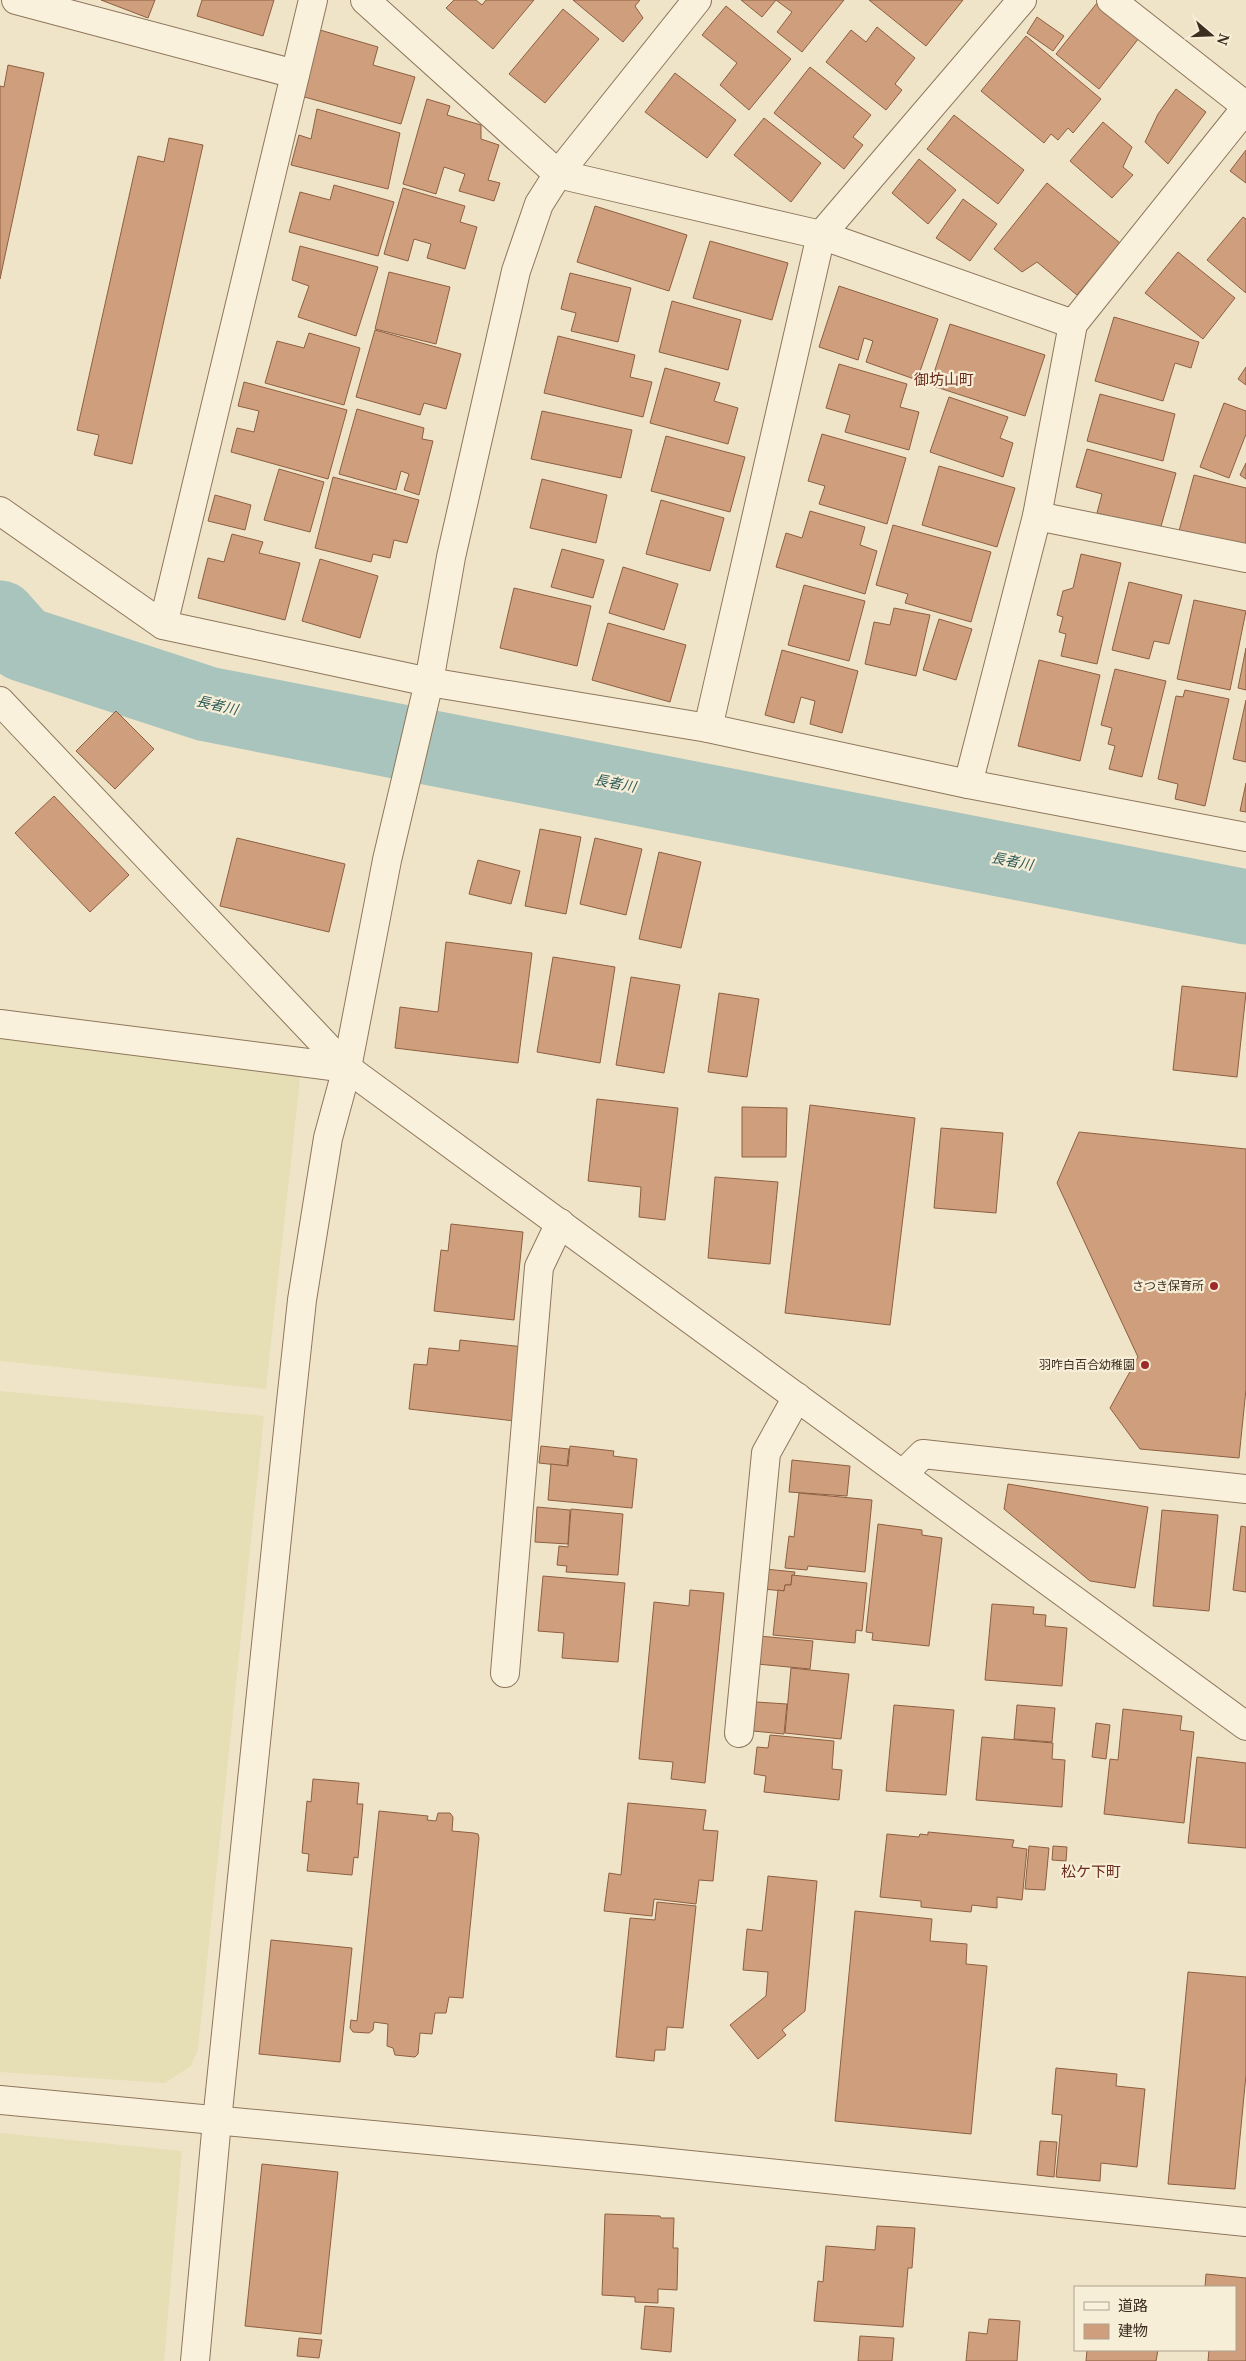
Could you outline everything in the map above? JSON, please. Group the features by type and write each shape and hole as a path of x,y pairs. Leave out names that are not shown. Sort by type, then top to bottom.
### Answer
{"street":[{"path":"16,0 295,74"},
{"path":"163,624 313,0"},
{"path":"365,0 558,174 821,235 1073,324"},
{"path":"194,2361 302,1300 328,1138 347,1068 387,860 429,682 450,557 516,271 539,204 558,174 697,0"},
{"path":"708,728 821,235 1022,0"},
{"path":"968,784 1037,516 1073,324 1246,107 1111,0"},
{"path":"0,511 163,624 429,682 708,728 968,784 1246,837"},
{"path":"1037,516 1246,558"},
{"path":"0,701 347,1068 1246,1726"},
{"path":"0,1024 347,1068"},
{"path":"505,1673 540,1267 560,1223"},
{"path":"739,1733 766,1453 798,1397"},
{"path":"903,1474 923,1454 1246,1489"},
{"path":"0,2100 641,2160 1246,2222"}],"shaded area":[{"path":"0,1031 301,1069 266,1389 0,1361"},
{"path":"0,1391 264,1416 198,2049 191,2066 165,2083 0,2072"},
{"path":"0,2133 182,2151 164,2361 0,2361"}],"building":[{"path":"101,0 155,0 148,18"},
{"path":"202,0 274,0 263,36 197,16"},
{"path":"454,0 476,0 482,5 486,0 534,0 493,49 446,8"},
{"path":"573,0 640,0 635,6 643,18 623,42"},
{"path":"741,0 776,0 762,17"},
{"path":"776,0 844,0 802,52 777,32 792,12"},
{"path":"869,0 963,0 926,46"},
{"path":"1097,3 1139,38 1099,89 1056,54"},
{"path":"726,6 791,59 749,110 720,85 737,63 702,35"},
{"path":"563,9 599,39 545,103 509,74"},
{"path":"1037,17 1064,36 1053,51 1027,33"},
{"path":"877,27 915,58 895,84 902,90 886,110 826,62 851,30 866,42"},
{"path":"320,30 378,47 373,65 415,77 401,124 301,96"},
{"path":"1026,36 1101,99 1073,133 1068,128 1058,140 1051,134 1044,143 981,91"},
{"path":"8,65 44,73 0,279 0,86 4,87"},
{"path":"810,67 871,115 853,137 863,145 844,169 774,113"},
{"path":"675,73 736,120 707,158 645,112"},
{"path":"1176,89 1206,112 1168,164 1145,142 1158,114"},
{"path":"427,99 450,106 447,115 481,125 481,139 499,145 488,180 500,183 494,201 459,191 465,174 444,167 436,194 403,184"},
{"path":"317,109 400,133 388,189 291,165 299,135 311,139"},
{"path":"954,115 1024,170 998,204 927,149"},
{"path":"764,118 821,163 791,202 734,155"},
{"path":"1103,122 1132,147 1123,167 1133,175 1112,198 1070,161"},
{"path":"169,138 203,145 132,464 94,455 99,435 77,430 138,156 164,162"},
{"path":"1246,150 1246,183 1230,171"},
{"path":"919,159 956,190 928,224 892,193"},
{"path":"1047,183 1120,243 1077,295 1037,262 1022,272 994,249"},
{"path":"334,185 394,202 378,256 289,232 300,192 330,200"},
{"path":"403,188 465,206 460,222 477,227 465,269 427,258 431,244 414,239 408,261 384,254"},
{"path":"963,199 997,224 970,261 936,238"},
{"path":"595,206 687,235 669,291 577,262"},
{"path":"1243,217 1246,219 1246,293 1207,260"},
{"path":"710,241 788,263 772,320 693,298"},
{"path":"300,246 378,267 356,336 298,317 309,286 292,280"},
{"path":"1178,252 1235,298 1203,339 1145,293"},
{"path":"389,272 450,287 436,344 375,329"},
{"path":"570,273 631,288 618,342 571,331 576,313 561,309"},
{"path":"839,286 938,319 917,380 866,362 873,341 864,338 858,360 819,347"},
{"path":"672,301 741,320 728,370 659,352"},
{"path":"1114,317 1199,342 1191,368 1175,363 1163,401 1095,381"},
{"path":"950,324 1045,355 1025,416 930,385"},
{"path":"375,330 461,354 446,409 424,403 420,415 356,397"},
{"path":"309,333 360,348 344,405 265,383 277,341 304,348"},
{"path":"558,336 635,355 630,377 652,382 643,417 544,393"},
{"path":"839,364 907,384 900,407 919,412 909,450 845,432 850,415 826,408"},
{"path":"1246,367 1246,385 1238,379"},
{"path":"665,368 720,383 714,401 738,408 728,444 650,423"},
{"path":"244,382 347,410 328,479 231,452 237,428 254,432 259,411 238,406"},
{"path":"1100,394 1175,414 1163,461 1087,441"},
{"path":"949,397 1008,417 1000,438 1013,443 1003,477 930,452"},
{"path":"1224,403 1246,411 1246,434 1229,478 1200,467"},
{"path":"357,409 424,428 422,439 433,441 419,495 404,490 409,474 401,471 396,490 339,474"},
{"path":"542,411 632,430 621,478 531,459"},
{"path":"822,434 906,458 887,524 819,504 825,486 808,481"},
{"path":"666,436 745,457 730,512 651,491"},
{"path":"1087,449 1176,473 1160,530 1097,513 1102,494 1076,487"},
{"path":"1246,463 1246,479 1240,475"},
{"path":"939,466 1015,488 997,547 922,525"},
{"path":"279,469 324,482 310,532 264,520"},
{"path":"1194,475 1246,488 1246,549 1179,531"},
{"path":"333,477 419,500 407,543 394,540 390,558 373,554 371,562 315,548"},
{"path":"542,479 607,495 596,543 530,528"},
{"path":"215,495 251,505 245,530 208,521"},
{"path":"661,500 724,518 710,571 646,554"},
{"path":"810,511 865,527 860,545 877,551 865,594 776,567 786,533 802,538"},
{"path":"893,525 991,552 971,622 905,603 908,594 876,585"},
{"path":"232,534 263,542 259,553 300,563 285,620 198,598 208,558 224,562"},
{"path":"562,549 604,560 593,598 551,587"},
{"path":"1081,554 1121,563 1097,664 1061,656 1066,634 1059,632 1063,617 1057,615 1063,591 1073,588"},
{"path":"320,559 378,576 360,638 302,621"},
{"path":"623,567 678,584 664,630 609,613"},
{"path":"1129,582 1182,595 1169,644 1154,641 1149,659 1112,650"},
{"path":"804,585 865,601 849,661 788,645"},
{"path":"514,588 591,606 577,666 500,648"},
{"path":"1194,600 1246,611 1230,690 1177,679"},
{"path":"894,608 930,615 916,676 865,664 874,622 890,625"},
{"path":"939,619 972,629 956,680 923,670"},
{"path":"608,623 686,645 670,702 592,680"},
{"path":"1246,648 1246,690 1238,688"},
{"path":"782,650 858,671 842,733 810,724 815,701 801,697 794,723 765,715"},
{"path":"1039,660 1100,675 1080,761 1018,746"},
{"path":"1115,669 1166,681 1142,777 1109,769 1115,746 1108,744 1112,728 1101,725"},
{"path":"1185,690 1229,699 1205,806 1175,799 1178,784 1158,779 1176,696 1183,697"},
{"path":"1246,700 1246,762 1233,759"},
{"path":"116,711 154,749 115,789 76,751"},
{"path":"1246,783 1246,812 1240,811"},
{"path":"54,796 129,875 90,912 15,833"},
{"path":"540,829 581,837 566,914 525,906"},
{"path":"237,838 345,864 329,932 220,906"},
{"path":"595,838 642,849 626,915 580,904"},
{"path":"659,852 701,862 681,948 639,939"},
{"path":"478,860 520,871 511,904 469,894"},
{"path":"446,942 532,953 518,1063 395,1048 400,1007 438,1012"},
{"path":"553,957 615,967 600,1063 537,1052"},
{"path":"631,977 680,985 664,1073 616,1065"},
{"path":"1182,986 1246,993 1237,1077 1173,1070"},
{"path":"719,993 759,999 747,1077 708,1072"},
{"path":"597,1099 678,1108 665,1220 639,1217 641,1187 588,1181"},
{"path":"810,1105 915,1118 890,1325 785,1313"},
{"path":"742,1107 787,1108 786,1157 742,1157"},
{"path":"941,1128 1003,1133 996,1213 934,1208"},
{"path":"1079,1132 1246,1149 1246,1389 1239,1458 1140,1449 1110,1408 1138,1357 1057,1183"},
{"path":"715,1177 778,1182 770,1264 708,1258"},
{"path":"451,1224 523,1232 514,1320 434,1311 441,1250 448,1251"},
{"path":"460,1340 524,1347 515,1421 409,1409 414,1364 427,1365 429,1348 459,1351"},
{"path":"541,1446 569,1449 567,1466 539,1463"},
{"path":"570,1446 614,1451 613,1456 637,1459 632,1508 548,1500 551,1464 568,1466"},
{"path":"792,1460 850,1466 847,1496 789,1492"},
{"path":"1008,1484 1148,1507 1135,1588 1090,1581 1004,1509"},
{"path":"799,1493 872,1500 865,1572 808,1566 807,1570 785,1568 789,1536 794,1537"},
{"path":"537,1507 570,1510 568,1544 535,1542"},
{"path":"571,1509 623,1514 618,1575 566,1572 567,1566 557,1565 559,1546 568,1547"},
{"path":"1162,1510 1218,1515 1209,1611 1153,1606"},
{"path":"878,1524 922,1530 922,1535 942,1538 929,1646 872,1640 873,1633 866,1632"},
{"path":"1241,1526 1246,1527 1246,1592 1233,1590"},
{"path":"765,1569 795,1572 794,1576 792,1575 791,1585 785,1585 784,1591 763,1589"},
{"path":"792,1575 867,1583 862,1631 856,1630 855,1643 773,1635 778,1590 784,1591 785,1585 791,1585"},
{"path":"543,1576 625,1583 618,1662 562,1658 564,1633 538,1631"},
{"path":"690,1590 724,1593 705,1783 671,1779 673,1762 639,1759 654,1602 689,1606"},
{"path":"992,1604 1034,1607 1033,1614 1046,1615 1045,1626 1067,1628 1062,1686 985,1680"},
{"path":"759,1636 813,1641 810,1669 757,1664"},
{"path":"791,1668 849,1674 841,1739 785,1733"},
{"path":"756,1702 787,1704 784,1734 753,1731"},
{"path":"894,1705 954,1710 946,1795 886,1791"},
{"path":"1017,1705 1055,1708 1052,1742 1014,1739"},
{"path":"1123,1709 1182,1716 1180,1730 1194,1732 1184,1823 1104,1814 1110,1759 1118,1760"},
{"path":"1096,1723 1110,1725 1106,1759 1092,1757"},
{"path":"770,1735 834,1741 832,1769 842,1770 839,1800 764,1792 766,1776 754,1774 757,1747 768,1748"},
{"path":"982,1737 1053,1743 1052,1759 1065,1760 1062,1807 976,1800"},
{"path":"1197,1757 1246,1763 1246,1848 1188,1843"},
{"path":"313,1779 359,1783 357,1804 363,1804 358,1858 354,1857 352,1875 307,1871 309,1854 302,1853 307,1801 311,1802"},
{"path":"628,1803 706,1810 703,1830 718,1831 713,1881 699,1880 696,1904 654,1899 652,1916 604,1911 609,1873 621,1875"},
{"path":"379,1811 428,1816 427,1820 436,1821 438,1813 450,1813 453,1817 452,1831 478,1834 479,1838 463,1998 449,1997 446,2013 435,2013 432,2034 420,2033 418,2054 415,2057 395,2055 393,2048 387,2046 388,2024 374,2022 373,2030 369,2033 353,2032 350,2028 351,2020 357,2021"},
{"path":"928,1832 1014,1840 1012,1847 1027,1849 1022,1900 997,1897 997,1908 972,1905 971,1912 921,1907 921,1901 880,1897 887,1834 919,1837 920,1834 928,1835"},
{"path":"1029,1846 1049,1848 1045,1890 1025,1889"},
{"path":"1053,1846 1067,1847 1066,1861 1052,1860"},
{"path":"768,1876 817,1881 805,2011 782,2030 786,2035 758,2059 730,2025 766,1996 768,1972 743,1970 747,1929 762,1931"},
{"path":"657,1902 696,1906 683,2028 667,2027 665,2050 655,2050 654,2061 616,2057 630,1918 655,1920"},
{"path":"855,1911 932,1919 930,1941 967,1944 966,1964 987,1966 971,2134 835,2121"},
{"path":"271,1940 352,1948 340,2062 259,2054"},
{"path":"1188,1972 1246,1977 1246,2075 1235,2189 1168,2184"},
{"path":"1056,2068 1117,2074 1116,2086 1145,2089 1137,2167 1101,2163 1100,2181 1056,2177 1062,2115 1052,2114"},
{"path":"1040,2141 1057,2142 1054,2177 1037,2175"},
{"path":"262,2164 338,2172 321,2334 245,2326"},
{"path":"605,2214 674,2218 673,2248 678,2248 677,2290 658,2289 658,2303 635,2302 635,2297 602,2295"},
{"path":"877,2226 915,2228 912,2268 908,2268 903,2327 814,2321 818,2281 823,2282 826,2246 875,2250"},
{"path":"1206,2274 1246,2278 1246,2361 1208,2361 1209,2351 1236,2351 1236,2286 1205,2286"},
{"path":"645,2306 674,2308 671,2352 641,2349"},
{"path":"989,2319 1020,2321 1017,2361 966,2361 969,2332 987,2334"},
{"path":"860,2336 894,2338 892,2361 858,2361"},
{"path":"299,2338 322,2340 319,2358 297,2356"},
{"path":"1087,2351 1158,2351 1156,2361 1086,2361"}],"waterway":[{"name":"長者川","path":"0,618 23,644 207,704 1246,907"}],"place":[{"name":"さつき保育所","path":"1214,1286"},
{"name":"羽咋白百合幼稚園","path":"1145,1365"}],"district":[{"name":"御坊山町","path":"944,380"},
{"name":"松ケ下町","path":"1091,1872"}]}
